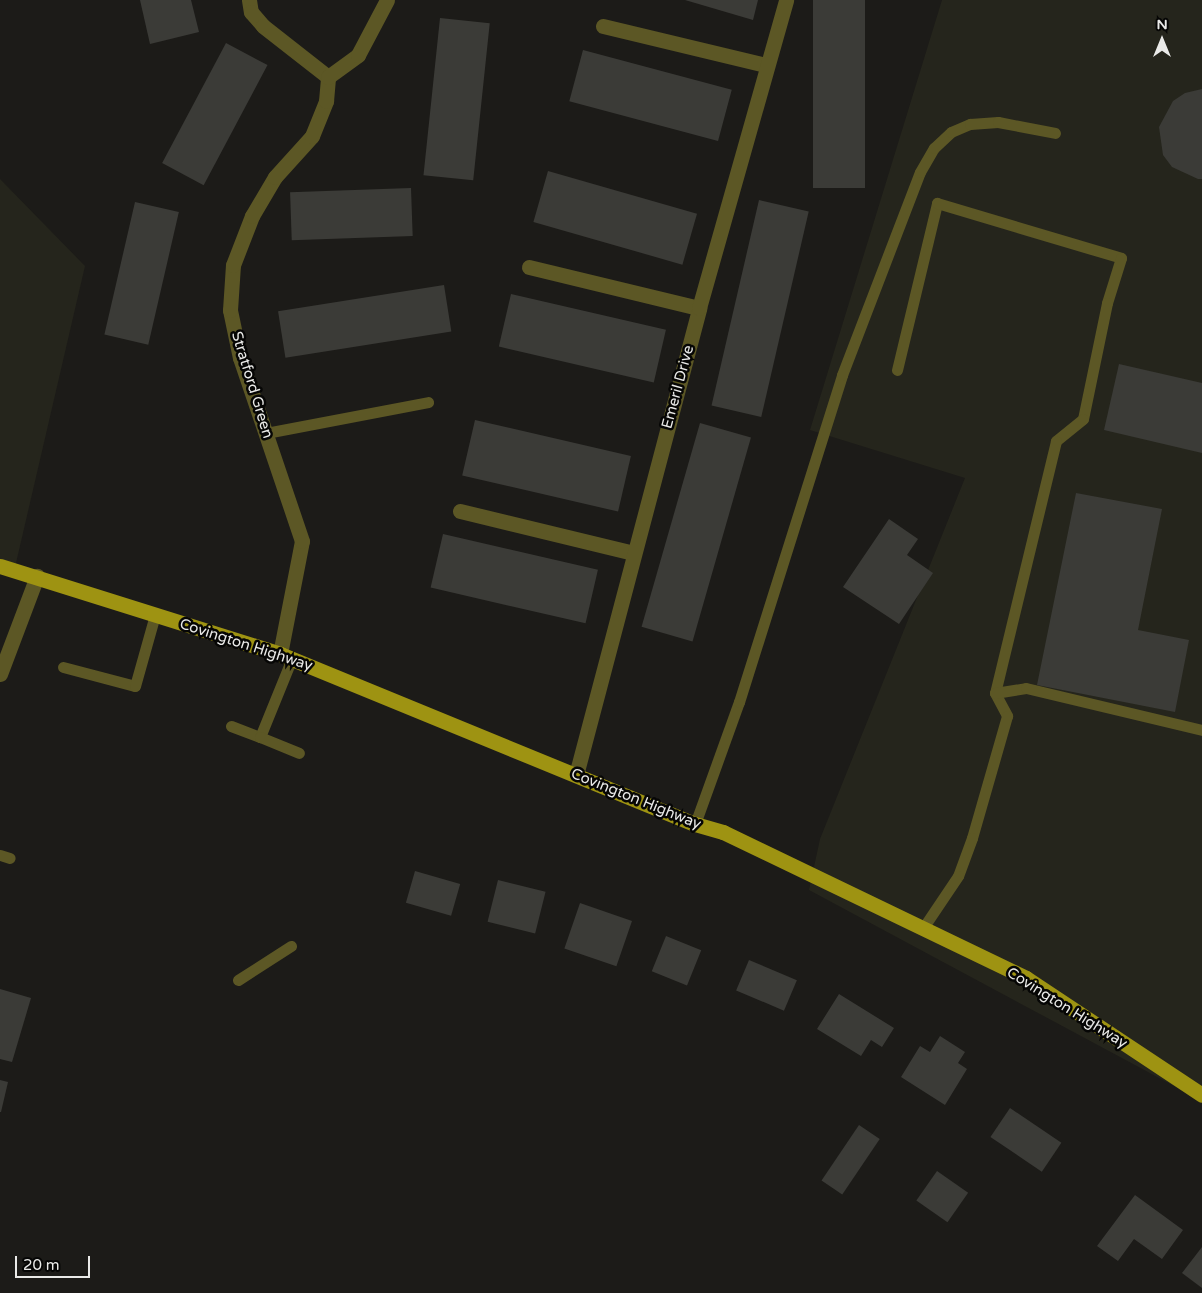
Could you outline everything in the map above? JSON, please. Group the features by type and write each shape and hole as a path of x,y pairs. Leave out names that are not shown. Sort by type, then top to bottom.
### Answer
{"main road":[{"name":"Covington Highway","path":"0,566 37,576 286,656 695,824 723,832 1026,978 1202,1095"}],"street":[{"path":"249,0 251,12 262,26 328,77 358,55 387,0"},
{"name":"Emeril Drive","path":"576,775 699,308 766,65 786,0"},
{"path":"602,26 766,65"},
{"name":"Stratford Green","path":"286,656 302,541 240,358 230,310 234,265 252,216 275,177 312,136 326,100 328,77"},
{"path":"529,267 699,308"},
{"path":"460,511 633,553"},
{"path":"0,674 37,576"}],"lane":[{"path":"695,824 739,702 842,375 920,172 934,148 945,137 970,124 998,122 1054,133"},
{"path":"897,370 937,203 1121,258 1107,303 1083,419 1056,440 995,693 1007,716 972,838 958,876 922,928"},
{"path":"266,433 428,402"},
{"path":"63,667 135,686 155,615"},
{"path":"260,736 286,656"},
{"path":"995,693 1026,688 1202,730"},
{"path":"231,726 299,753"},
{"path":"238,980 291,946"}],"shaded area":[{"path":"942,0 1202,0 1202,1101 809,890 820,839 965,478 810,430"},
{"path":"0,179 85,266 13,576 0,573"}],"building":[{"path":"140,0 191,0 199,32 150,44"},
{"path":"685,0 758,0 753,20"},
{"path":"813,0 865,0 865,188 813,188"},
{"path":"440,18 490,23 473,180 423,175"},
{"path":"226,43 267,65 204,185 162,163"},
{"path":"583,50 732,90 718,141 569,101"},
{"path":"1202,89 1202,179 1198,179 1172,167 1163,155 1159,127 1173,101 1185,93"},
{"path":"548,171 697,214 682,265 533,222"},
{"path":"411,188 413,236 292,240 290,192"},
{"path":"759,200 809,211 761,417 712,406"},
{"path":"135,202 179,212 148,345 104,335"},
{"path":"444,285 451,331 285,358 278,311"},
{"path":"511,294 666,330 654,382 499,347"},
{"path":"1119,364 1202,383 1202,453 1104,430"},
{"path":"475,420 631,456 618,512 462,476"},
{"path":"700,423 751,438 693,641 642,627"},
{"path":"1076,493 1162,509 1138,630 1189,640 1175,712 1037,685"},
{"path":"889,519 918,539 907,555 933,573 899,624 843,587"},
{"path":"443,534 598,570 586,623 431,588"},
{"path":"415,871 460,884 451,916 406,903"},
{"path":"498,880 546,892 535,934 488,922"},
{"path":"580,903 632,921 616,966 564,948"},
{"path":"666,936 701,950 687,985 652,971"},
{"path":"749,960 797,980 784,1011 736,990"},
{"path":"0,989 31,998 12,1062 0,1059"},
{"path":"839,994 894,1028 882,1047 871,1040 861,1056 817,1029"},
{"path":"940,1036 965,1052 958,1063 967,1069 945,1105 901,1077 920,1046 930,1052"},
{"path":"0,1080 8,1082 1,1112 0,1112"},
{"path":"1010,1108 1061,1143 1042,1172 990,1137"},
{"path":"859,1125 880,1139 842,1195 822,1181"},
{"path":"937,1171 968,1193 947,1222 916,1200"},
{"path":"1135,1195 1183,1230 1162,1259 1134,1239 1118,1261 1097,1246"},
{"path":"1202,1247 1202,1288 1182,1273"}]}
